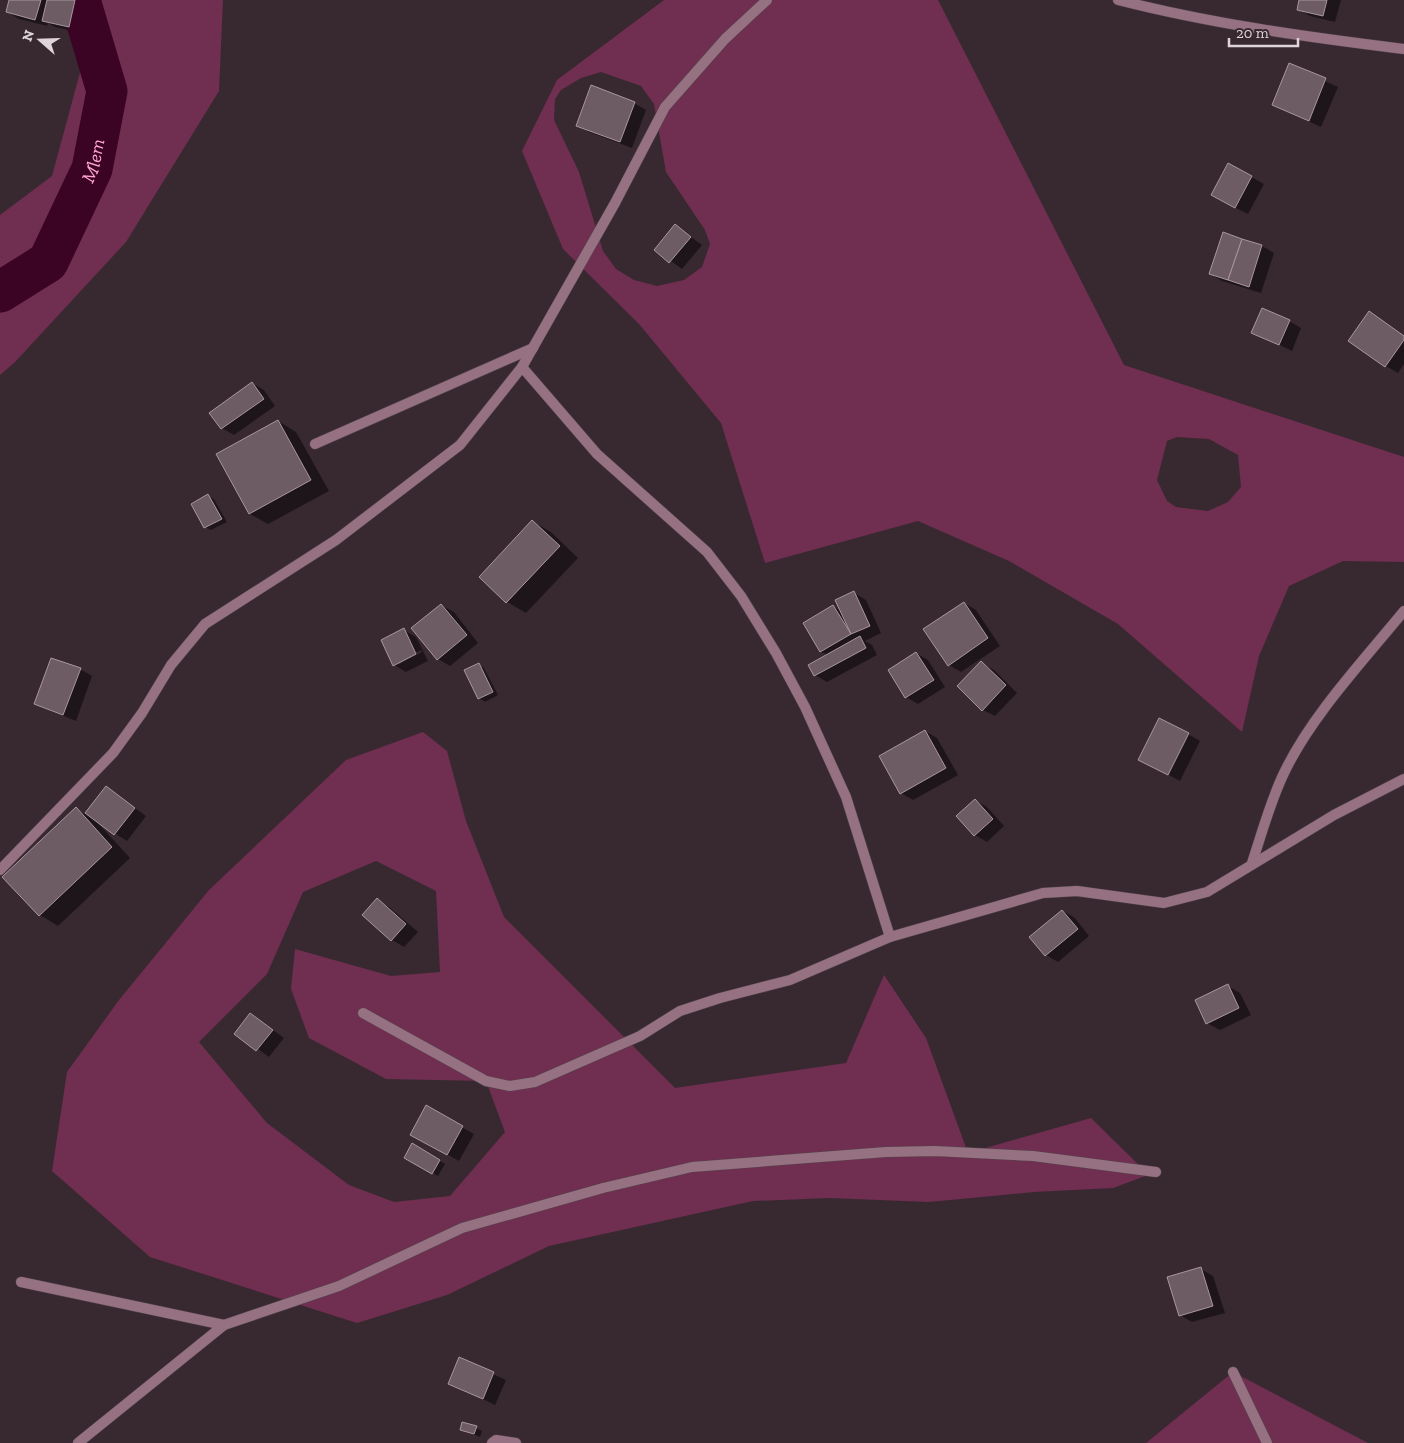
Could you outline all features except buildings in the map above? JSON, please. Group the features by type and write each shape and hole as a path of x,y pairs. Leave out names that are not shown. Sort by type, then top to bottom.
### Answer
{"street":[{"path":"0,870 113,753 142,713 171,665 205,624 336,540 460,445 522,367 615,203 665,107 725,39 767,0"},
{"path":"1118,0 1174,14 1250,28 1404,49"},
{"path":"315,444 533,348"},
{"path":"522,367 597,454 707,552 740,596 776,654 805,707 846,797 890,937"},
{"path":"1252,863 1277,790 1304,738 1404,610"},
{"path":"363,1013 486,1081 510,1086 535,1082 640,1036 680,1011 720,998 790,980 890,937 1043,892 1077,891 1164,903 1183,900 1208,892 1252,863 1404,779"},
{"path":"78,1443 224,1325 339,1286 462,1228 692,1166 886,1152 935,1151 1033,1156 1156,1172"},
{"path":"21,1282 224,1325"},
{"path":"1233,1372 1267,1443"},
{"path":"492,1443 496,1440 516,1443"}],"shaded area":[{"path":"91,0 223,0 219,91 126,242 15,362 0,375 0,215 52,176 91,32"},
{"path":"664,0 938,0 1124,365 1404,457 1404,562 1343,561 1289,586 1259,656 1242,732 1118,624 1009,561 918,521 765,563 721,423 639,324 563,249 522,151 557,80","holes":["601,72 641,86 654,104 666,172 705,230 710,244 702,267 684,280 657,286 634,280 616,269 603,251 579,172 554,120 555,99 561,90 581,78","1177,437 1209,439 1238,455 1241,487 1228,502 1208,511 1176,507 1167,501 1157,480 1167,441"]},
{"path":"423,732 447,751 466,821 504,917 675,1088 846,1063 884,975 926,1038 968,1153 1091,1118 1145,1171 1156,1172 1113,1188 1034,1192 929,1202 829,1198 753,1201 549,1246 447,1295 357,1323 150,1257 52,1171 67,1072 119,1000 209,890 346,760","holes":["376,861 436,891 440,972 391,976 295,949 291,989 309,1038 386,1079 486,1081 505,1132 450,1196 394,1202 349,1185 267,1123 199,1042 267,974 303,892"]},
{"path":"1233,1372 1368,1443 1146,1443"}],"waterway":[{"name":"Mlem","path":"0,292 48,262 92,169 107,91 80,0"}]}
